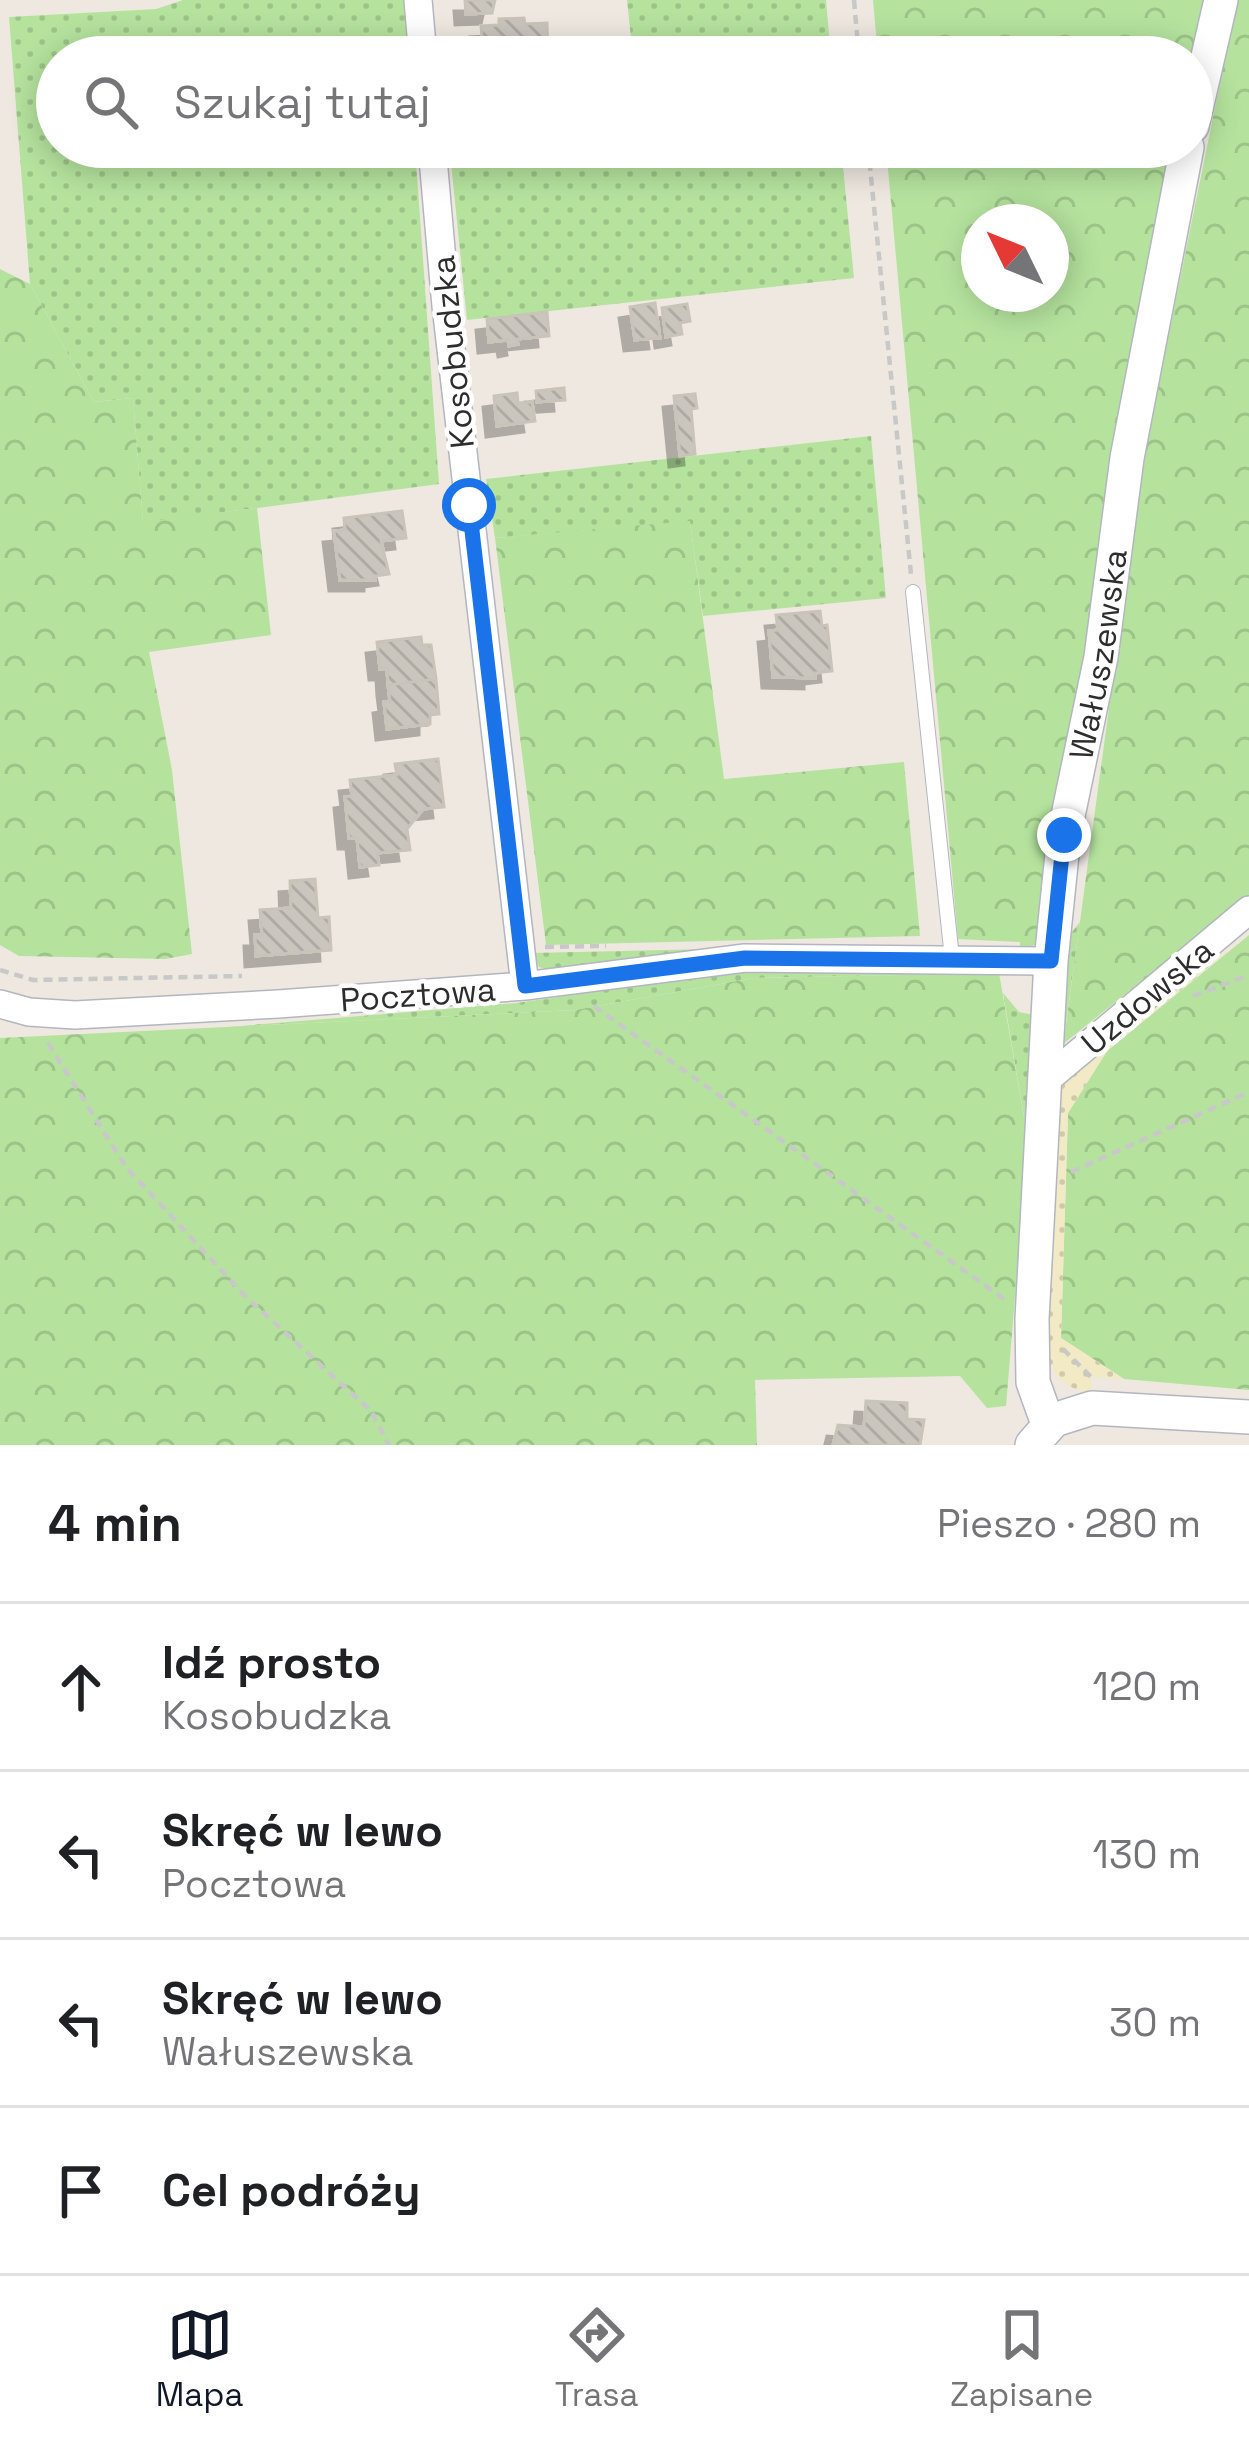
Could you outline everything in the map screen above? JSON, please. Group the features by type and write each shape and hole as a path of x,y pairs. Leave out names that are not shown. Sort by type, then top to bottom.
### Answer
{"street":[{"path":"418,0 422,36"},
{"path":"1213,36 1221,0"},
{"name":"Kosobudzka","path":"433,168 525,986"},
{"name":"Wałuszewska","path":"1040,1435 1032,1319 1051,961 1064,835 1101,657 1127,458 1183,168"},
{"name":"Uzdowska","path":"1045,1081 1249,910"},
{"name":"Pocztowa","path":"0,1004 29,1012 75,1015 233,1006 525,986 745,958 1051,961"},
{"path":"1040,1435 1067,1413 1092,1408 1249,1417"}],"lane":[{"path":"913,592 952,958"}],"path":[{"path":"854,0 858,36"},
{"path":"870,168 913,592"},
{"path":"559,982 1032,1319"},
{"path":"29,1012 126,1167 244,1295 370,1411 389,1445"},
{"path":"1039,1187 1249,1092"}],"green space":[{"path":"183,0 405,0 408,36 36,36 36,168 416,168 439,484 143,523 133,398 94,402 30,284 9,17 156,9"},
{"path":"627,0 826,0 829,36 631,36"},
{"path":"873,0 1208,0 1198,36 876,36"},
{"path":"1237,0 1249,0 1249,896 1064,1039 1142,465 1203,168 1213,168 1213,117"},
{"path":"452,168 843,168 854,278 467,320"},
{"path":"888,168 1172,168 1037,944 1020,950 1020,942 958,939"},
{"path":"0,269 30,284 94,402 133,398 143,522 257,508 271,635 149,652 172,770 192,954 165,959 19,956 0,945"},
{"path":"871,436 886,598 703,616 690,522 495,538 486,479"},
{"path":"690,521 724,779 904,762 920,936 546,945 495,538"},
{"path":"1080,922 1064,1037 1197,936 1062,1045 1063,943"},
{"path":"1249,935 1249,1390 1124,1379 1061,1338 1068,1113 1107,1051"},
{"path":"709,949 557,973 539,967 532,953"},
{"path":"759,967 999,973 754,978 575,1010 228,1027 517,1003"},
{"path":"999,973 1028,1140 1006,1406 987,1408 960,1376 755,1380 757,1445 0,1445 0,1038 575,1010 754,978"},
{"path":"1003,993 1019,1012 1034,1015 1028,1140"}],"sand":[{"path":"1249,934 1107,1051 1068,1113 1061,1338 1124,1379 1091,1377 1092,1393 1081,1391 1058,1376 1043,1340 1058,1090"}],"building":[{"path":"465,0 495,0 492,13 466,14"},
{"path":"499,19 547,23 547,36 482,36 481,26 499,25"},
{"path":"655,303 660,338 635,340 630,307"},
{"path":"687,304 690,321 680,323 682,334 666,337 662,308"},
{"path":"547,312 549,336 517,339 518,344 509,346 508,340 489,342 487,319"},
{"path":"564,388 565,400 537,402 536,391"},
{"path":"517,393 518,403 532,402 535,421 497,426 494,396"},
{"path":"695,394 697,408 691,409 695,454 680,456 674,396"},
{"path":"402,511 406,538 381,541 389,574 375,576 375,580 340,580 334,531 345,530 344,518"},
{"path":"820,611 822,626 827,625 832,671 815,673 815,678 773,677 769,631 778,630 776,615"},
{"path":"421,637 422,645 431,645 436,679 388,685 387,669 380,669 377,642"},
{"path":"436,679 439,714 430,715 430,724 387,729 384,702 390,701 388,685"},
{"path":"438,759 444,807 423,809 407,829 410,850 377,853 379,865 360,867 357,838 349,838 345,797 352,796 350,780 397,775 395,764"},
{"path":"315,879 318,918 329,917 331,950 256,956 255,935 262,935 260,910 291,908 290,881"},
{"path":"866,1401 907,1403 907,1419 924,1420 920,1445 833,1445 838,1425 864,1427"}],"route":[{"path":"469,505 525,986 745,958 1051,961 1064,835"}]}
